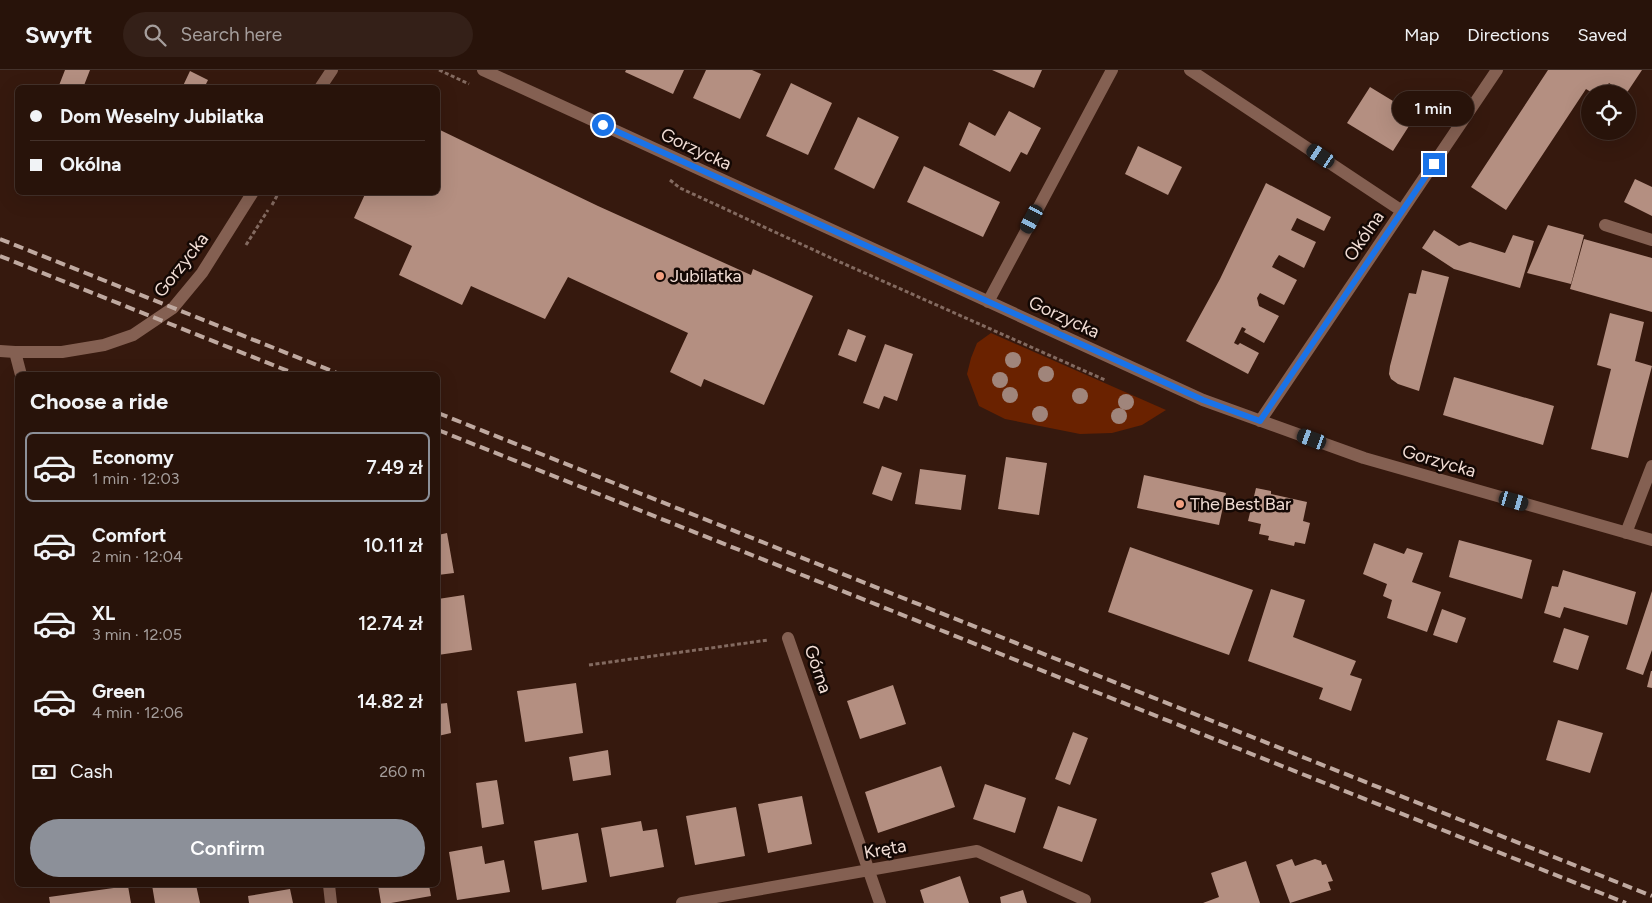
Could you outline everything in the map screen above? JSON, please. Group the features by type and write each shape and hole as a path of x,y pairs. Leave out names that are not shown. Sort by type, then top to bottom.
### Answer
{"street":[{"path":"322,85 332,70"},
{"name":"Gorzycka","path":"483,70 1203,400 1364,458 1652,540"},
{"path":"988,302 1112,70"},
{"path":"1190,70 1402,210"},
{"name":"Okólna","path":"1260,421 1496,70"},
{"name":"Gorzycka","path":"0,351 62,352 104,345 133,335 173,308 202,273 252,195"},
{"path":"1605,225 1652,240"},
{"path":"15,352 20,372"},
{"path":"1626,533 1652,466"},
{"name":"Górna","path":"788,638 870,869 880,903"},
{"name":"Kręta","path":"682,903 977,851 1085,900"},
{"path":"329,887 332,903"}],"path":[{"name":"Górna","path":"589,666 788,638"}],"shaded area":[{"path":"991,333 1166,410 1142,425 1112,433 1080,434 1005,419 979,406 967,374 977,343"}],"building":[{"path":"65,70 90,70 84,85 59,85"},
{"path":"626,70 684,70 673,94 625,72"},
{"path":"706,70 752,70 761,74 740,119 693,98"},
{"path":"992,70 1042,70 1034,88"},
{"path":"1548,70 1642,70 1632,85 1612,85 1609,83 1608,85 1581,85 1581,97 1506,210 1471,187"},
{"path":"190,71 208,80 206,85 183,85"},
{"path":"791,83 832,103 808,155 766,136"},
{"path":"1370,87 1416,115 1393,151 1347,123"},
{"path":"1009,111 1041,128 1027,155 1021,152 1010,172 959,145 969,122 995,136"},
{"path":"858,117 899,137 874,189 834,169"},
{"path":"440,130 598,206 751,275 753,269 813,296 764,405 704,379 701,387 670,372 688,333 568,277 545,319 471,286 462,305 399,275 412,246 354,218 365,195 440,195"},
{"path":"1138,146 1182,167 1168,195 1125,174"},
{"path":"924,166 1000,202 983,237 907,202"},
{"path":"1635,179 1652,187 1652,216 1624,202"},
{"path":"1266,183 1331,217 1324,231 1297,218 1291,230 1316,242 1304,268 1279,255 1275,261 1272,267 1297,280 1284,305 1260,293 1257,298 1259,306 1279,316 1264,343 1244,332 1246,329 1242,327 1234,343 1238,345 1240,343 1259,353 1248,374 1186,341 1220,279"},
{"path":"1548,225 1584,235 1571,284 1527,273"},
{"path":"1434,230 1459,246 1470,242 1505,253 1513,235 1534,241 1520,288 1454,269 1422,248"},
{"path":"1584,239 1652,258 1652,312 1570,289"},
{"path":"1422,270 1449,277 1419,391 1398,384 1391,379 1389,374 1409,293 1416,294"},
{"path":"1610,313 1644,322 1635,361 1652,366 1628,458 1591,449 1611,369 1597,365"},
{"path":"848,329 866,336 856,362 838,355"},
{"path":"885,344 913,354 897,401 884,396 879,409 863,403"},
{"path":"1454,377 1554,406 1543,445 1443,415"},
{"path":"1006,457 1047,463 1039,515 998,509"},
{"path":"882,466 902,473 892,501 872,494"},
{"path":"920,469 966,475 961,510 915,504"},
{"path":"1144,475 1226,493 1219,525 1137,508"},
{"path":"1256,488 1271,491 1271,494 1307,502 1303,521 1310,523 1305,544 1295,542 1294,546 1268,540 1269,536 1259,534 1261,524 1248,521"},
{"path":"447,533 454,573 440,575 440,535"},
{"path":"1459,540 1532,560 1522,599 1449,577"},
{"path":"1374,543 1404,554 1407,548 1423,553 1412,582 1441,592 1427,632 1387,618 1392,600 1383,596 1387,584 1363,574"},
{"path":"1130,547 1253,590 1229,655 1108,612"},
{"path":"1563,570 1636,592 1627,625 1564,607 1560,618 1544,613 1552,586 1558,587"},
{"path":"1271,589 1305,600 1293,637 1356,661 1350,675 1362,679 1351,711 1319,699 1323,688 1248,661"},
{"path":"1652,591 1652,650 1643,675 1626,669"},
{"path":"464,595 472,650 440,655 440,599"},
{"path":"1442,609 1466,618 1457,643 1433,635"},
{"path":"1564,628 1589,636 1578,670 1553,662"},
{"path":"1652,671 1652,688 1647,687"},
{"path":"576,683 583,733 525,742 517,691"},
{"path":"893,685 906,724 860,739 847,701"},
{"path":"447,703 451,733 440,736 440,704"},
{"path":"1558,720 1603,733 1590,773 1546,760"},
{"path":"1073,732 1088,738 1070,785 1055,779"},
{"path":"608,750 611,775 573,781 569,757"},
{"path":"941,766 955,807 878,833 865,792"},
{"path":"497,780 504,824 482,828 476,783"},
{"path":"985,784 1026,798 1015,833 973,819"},
{"path":"802,796 812,844 768,853 758,804"},
{"path":"1058,806 1097,819 1082,862 1043,848"},
{"path":"736,807 745,856 695,865 686,816"},
{"path":"641,821 643,831 657,829 664,867 610,877 601,828"},
{"path":"578,833 587,882 542,890 534,841"},
{"path":"482,846 485,864 504,860 510,892 457,900 449,852"},
{"path":"1292,859 1295,866 1315,859 1321,861 1322,865 1326,864 1333,881 1328,882 1331,890 1290,903 1276,865"},
{"path":"1246,861 1260,903 1203,903 1219,897 1211,873"},
{"path":"960,876 969,903 924,903 920,890"},
{"path":"128,887 131,903 50,903 49,897"},
{"path":"152,887 196,887 200,903 155,903"},
{"path":"378,887 429,887 431,896 381,903"},
{"path":"290,889 293,903 249,903 248,896"},
{"path":"1023,890 1027,903 1001,903 1000,897"}],"railway":[{"path":"0,239 334,372"},
{"path":"0,256 290,372"},
{"path":"440,414 1652,896"},
{"path":"440,431 1626,903"}],"place":[{"name":"Jubilatka","path":"660,276"},
{"name":"The Best Bar","path":"1180,504"}],"route":[{"path":"603,125 1203,400 1260,421 1434,164"}]}
